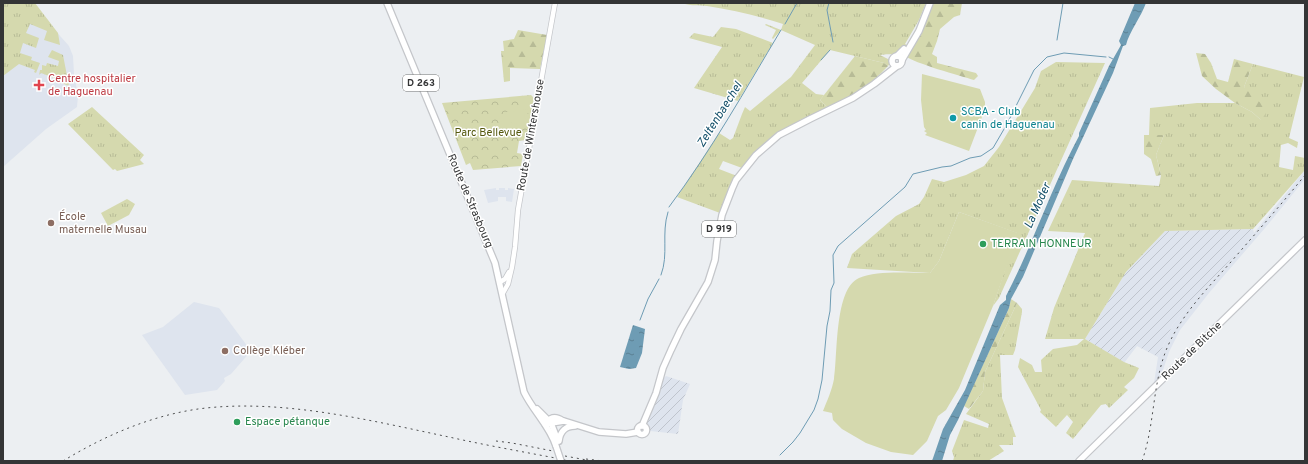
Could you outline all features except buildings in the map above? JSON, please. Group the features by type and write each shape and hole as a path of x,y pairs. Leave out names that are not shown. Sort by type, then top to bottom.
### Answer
{"main road":[{"name":"Route de Strasbourg","path":"387,3 493,258 503,293 524,392 532,406 548,422 557,437 558,446"},
{"path":"900,58 892,58 894,64 900,64 900,58 929,5"},
{"name":"D 919","path":"581,427 599,432 626,434 638,432 641,435 646,433 646,429 642,426 654,397 663,367 680,330 707,284 715,259 722,215 736,180 756,155 779,135 843,104 867,89 894,64"},
{"name":"Route de Bitche","path":"1079,461 1305,240"},
{"path":"548,422 564,421 581,427"},
{"name":"Route de Strasbourg","path":"548,422 558,446 562,461"},
{"path":"558,446 560,436 565,429 573,426 581,427"}],"street":[{"name":"Route de Wintershouse","path":"503,293 508,284 512,267 518,210 555,3"},
{"path":"500,282 505,279 512,267"}],"shaded area":[{"name":"Centre hospitalier de Haguenau","path":"3,3 53,28 69,46 73,56 74,74 78,96 77,107 46,129 3,167"},
{"path":"1305,170 1305,179 1209,293 1180,330 1169,352 1161,376 1154,383 1158,357 1173,324 1254,233"},
{"path":"496,188 496,190 499,190 499,188 505,188 505,190 508,190 508,188 514,189 512,202 506,201 506,197 498,197 498,201 488,203 484,190"},
{"path":"1253,229 1254,233 1173,324 1158,357 1137,346 1124,363 1085,339 1126,272 1165,231"},
{"name":"Collège Kléber","path":"194,302 219,308 251,351 231,374 224,378 225,381 217,390 185,395 142,335 163,327"},
{"path":"666,376 690,384 683,400 678,434 650,431 646,423"}],"green space":[{"path":"3,3 35,3 58,33 60,45 44,40 47,31 30,24 26,33 39,38 36,48 23,43 20,53 32,57 31,60 40,63 36,73 34,72 35,70 19,64 3,76"},
{"path":"926,3 919,20 905,44 907,45 904,49 897,53 880,55 890,60 888,66 884,63 830,50 802,83 816,94 824,95 820,100 828,108 800,120 783,130 761,147 742,168 723,161 719,169 737,176 720,213 677,197 719,133 730,140 733,138 745,107 750,111 791,77 815,45 781,30 783,24 736,11 685,4"},
{"path":"933,3 962,3 960,15 954,17 940,29 932,54 937,57 937,63 976,73 978,76 974,80 927,66 906,56 926,22"},
{"path":"766,24 781,30 773,39 772,38 776,30 765,25"},
{"path":"721,27 736,29 773,43 738,101 694,88 722,47 689,38 694,33 713,37"},
{"path":"518,30 547,35 540,69 510,68 510,81 504,82 501,51 504,51 503,41 514,39"},
{"path":"52,50 63,55 69,86 57,81 57,79 41,73 39,75 40,70 42,70 42,65 46,66 47,63 58,66 59,61 48,57"},
{"path":"1196,53 1205,54 1211,63 1217,79 1228,82 1234,59 1253,64 1244,87 1268,110 1261,120 1252,112 1235,103 1216,89 1202,76"},
{"path":"855,56 884,63 888,66 875,79 860,90 828,108 820,100"},
{"path":"1056,62 1105,63 999,298 993,306 1017,233 959,212 939,261 930,273 847,268 852,254 896,216 919,204 924,197 932,179 944,182 966,175 984,166 999,147 1035,88 1041,71"},
{"path":"1253,64 1304,77 1289,138 1298,142 1297,148 1288,143 1281,145 1279,167 1293,170 1295,156 1305,158 1305,170 1253,229 1165,231 1126,272 1085,339 1124,362 1139,368 1134,378 1124,387 1128,390 1109,408 1106,404 1101,405 1073,439 1066,433 1073,422 1067,415 1056,427 1040,412 1041,410 1018,367 1020,358 1032,365 1035,372 1042,372 1041,360 1053,349 1077,345 1084,339 1045,339 1054,308 1085,233 1048,231 1072,180 1159,186 1161,175 1156,155 1164,135 1149,135 1150,108 1197,103 1235,103 1252,112 1261,120 1244,87"},
{"name":"SCBA - Club canin de Haguenau","path":"922,74 980,89 985,102 985,109 969,151 925,135 927,133 924,131 926,130 924,127 921,100"},
{"name":"Parc Bellevue","path":"531,95 534,98 526,140 519,141 517,153 523,154 521,166 473,170 470,163 466,165 442,103"},
{"path":"92,107 144,155 140,160 144,164 117,171 115,169 113,170 68,124"},
{"path":"532,109 532,113 524,114 526,122 512,124 505,112"},
{"path":"1144,135 1164,135 1156,155 1161,175 1156,176 1151,159 1144,154"},
{"path":"127,199 135,204 129,215 108,226 101,213"},
{"path":"959,212 1018,233 993,306 959,388 946,410 938,416 927,441 913,455 891,452 866,443 842,429 833,420 832,413 823,411 834,379 841,308 845,295 851,285 859,278 866,275 903,272 930,273 939,261"},
{"path":"1011,299 1017,303 985,372 983,391 969,409 964,406 1009,308"},
{"path":"1017,303 1022,309 1022,312 1015,350 1013,355 1000,355 1002,398 1016,437 1013,437 1013,445 999,445 1004,451 988,461 953,461 954,457 952,451 964,420 988,428 989,424 966,414 983,391 985,372"}],"water":[{"path":"1135,3 1146,3 1126,45 1123,46 1113,73 1073,159 1023,277 1011,299 1009,308 950,435 942,461 932,461 943,429 965,390 1000,305 1006,300 1006,296 1079,136 1109,66 1121,45 1119,41"},
{"path":"633,325 645,329 642,353 636,368 629,369 620,367"}],"waterway":[{"name":"Zeltenbaechel","path":"785,24 797,3"},
{"path":"829,3 827,10 833,42"},
{"path":"1057,40 1063,3"},
{"name":"Zeltenbaechel","path":"669,207 699,164 741,98 781,30"},
{"path":"821,60 830,50"},
{"path":"780,455 800,433 814,410 818,399 822,380 831,290 834,283 833,255 838,246 905,187 913,174 951,166 970,158 981,156 993,148 1007,124 1034,70 1047,57 1064,53 1106,57"},
{"path":"1109,57 1113,59"},
{"name":"Zeltenbaechel","path":"661,275 664,259 665,228 668,212"},
{"name":"Zeltenbaechel","path":"640,320 648,299 659,279"}],"railway":[{"path":"1142,461 1149,433 1162,362 1173,336 1195,303 1305,175"},
{"path":"63,461 111,435 145,422 180,412 229,406 260,406 324,412 571,461"},
{"path":"496,441 558,452"},
{"path":"565,456 592,461"},
{"path":"586,459 603,461"}],"place":[{"name":"Centre hospitalier de Haguenau","path":"39,85"},
{"name":"SCBA - Club canin de Haguenau","path":"953,118"},
{"name":"École maternelle Musau","path":"51,223"},
{"name":"TERRAIN HONNEUR","path":"983,244"},
{"name":"Collège Kléber","path":"225,351"},
{"name":"Espace pétanque","path":"237,422"}],"water label":[{"name":"La Moder","path":"1038,206"}]}
